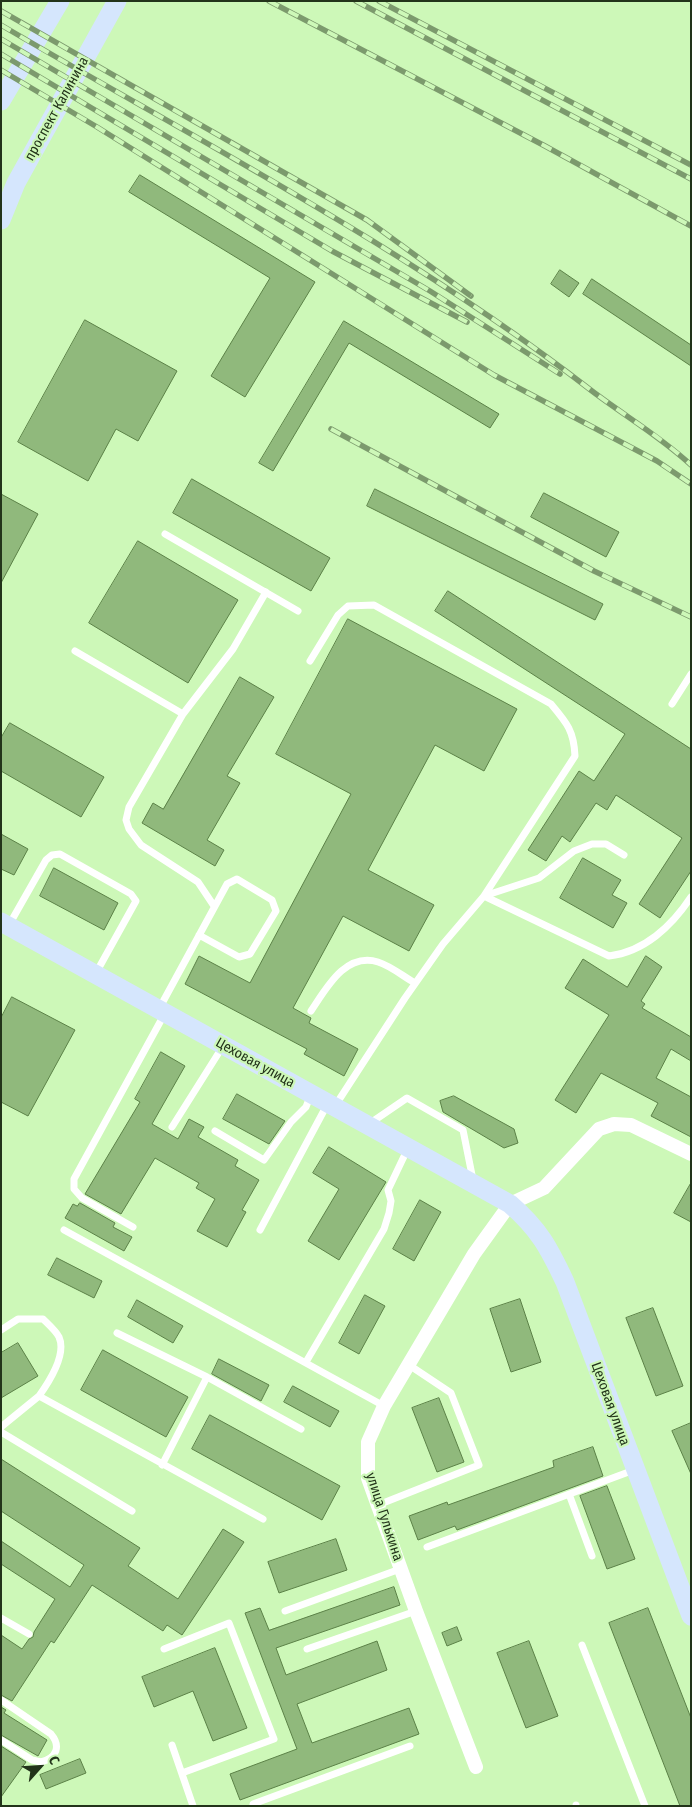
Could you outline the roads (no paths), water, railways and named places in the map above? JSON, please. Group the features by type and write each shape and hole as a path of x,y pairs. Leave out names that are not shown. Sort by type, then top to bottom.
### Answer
{"main road":[{"path":"1,102 60,1"},
{"name":"проспект Калинина","path":"1,220 16,182 117,1"},
{"name":"Цеховая улица","path":"3,923 510,1204 533,1224 551,1252 565,1282 634,1470 691,1616"}],"street":[{"path":"510,1204 544,1188 599,1129 614,1124 631,1125 691,1154"},
{"name":"улица Гулькина","path":"476,1767 400,1569 368,1478 368,1442 384,1406 474,1254 510,1204"}],"lane":[{"path":"166,534 298,611"},
{"path":"214,906 198,882 141,845 128,829 126,820 129,807 183,714 233,649 266,592"},
{"path":"260,1230 331,1105 443,944 484,896 575,756 574,737 564,720 550,704 374,604 348,606 338,615 310,661"},
{"path":"75,651 183,714"},
{"path":"672,704 691,674"},
{"path":"484,896 539,878 574,851 592,844 606,844 624,855"},
{"path":"3,923 46,860 52,855 60,854 124,889 136,901 95,974"},
{"path":"133,1226 82,1198 74,1189 74,1179 162,1011 199,934 227,884 237,879 272,900 276,911 250,954 245,957 239,957 199,934"},
{"path":"484,896 609,956 627,954 647,943 682,910 691,897"},
{"path":"311,1011 333,978 346,967 360,962 378,962 415,983"},
{"path":"172,1127 223,1046"},
{"path":"215,1131 264,1160 291,1122 306,1107 311,1094"},
{"path":"367,1125 408,1098 464,1130 473,1183"},
{"path":"306,1362 384,1229 390,1213 391,1201 388,1190 408,1148"},
{"path":"64,1230 384,1406"},
{"path":"1,1330 18,1319 44,1318 59,1338 59,1357 55,1370 39,1396 1,1427"},
{"path":"117,1333 207,1378 300,1429"},
{"path":"378,1505 479,1465 451,1394 409,1365"},
{"path":"162,1465 207,1378"},
{"path":"39,1396 263,1519"},
{"path":"1,1432 132,1511"},
{"path":"427,1547 634,1470"},
{"path":"569,1494 592,1556"},
{"path":"285,1611 400,1569"},
{"path":"307,1649 416,1611"},
{"path":"1,1618 29,1634"},
{"path":"164,1649 228,1623 274,1739 182,1773"},
{"path":"582,1645 645,1806"},
{"path":"1,1700 51,1734 57,1741 58,1748 55,1754 48,1760 41,1762 32,1760 1,1740"},
{"path":"172,1745 193,1806"},
{"path":"253,1806 253,1804 410,1746"}],"railway":[{"path":"269,1 545,146 691,226"},
{"path":"356,1 691,179"},
{"path":"379,1 691,165"},
{"path":"1,11 367,220 471,296"},
{"path":"1,25 377,243 522,339 655,436 691,465"},
{"path":"1,39 430,291 560,374"},
{"path":"1,54 332,251 467,322"},
{"path":"1,70 97,127 494,375 657,461 691,484"},
{"path":"331,429 594,571 691,617"}]}
